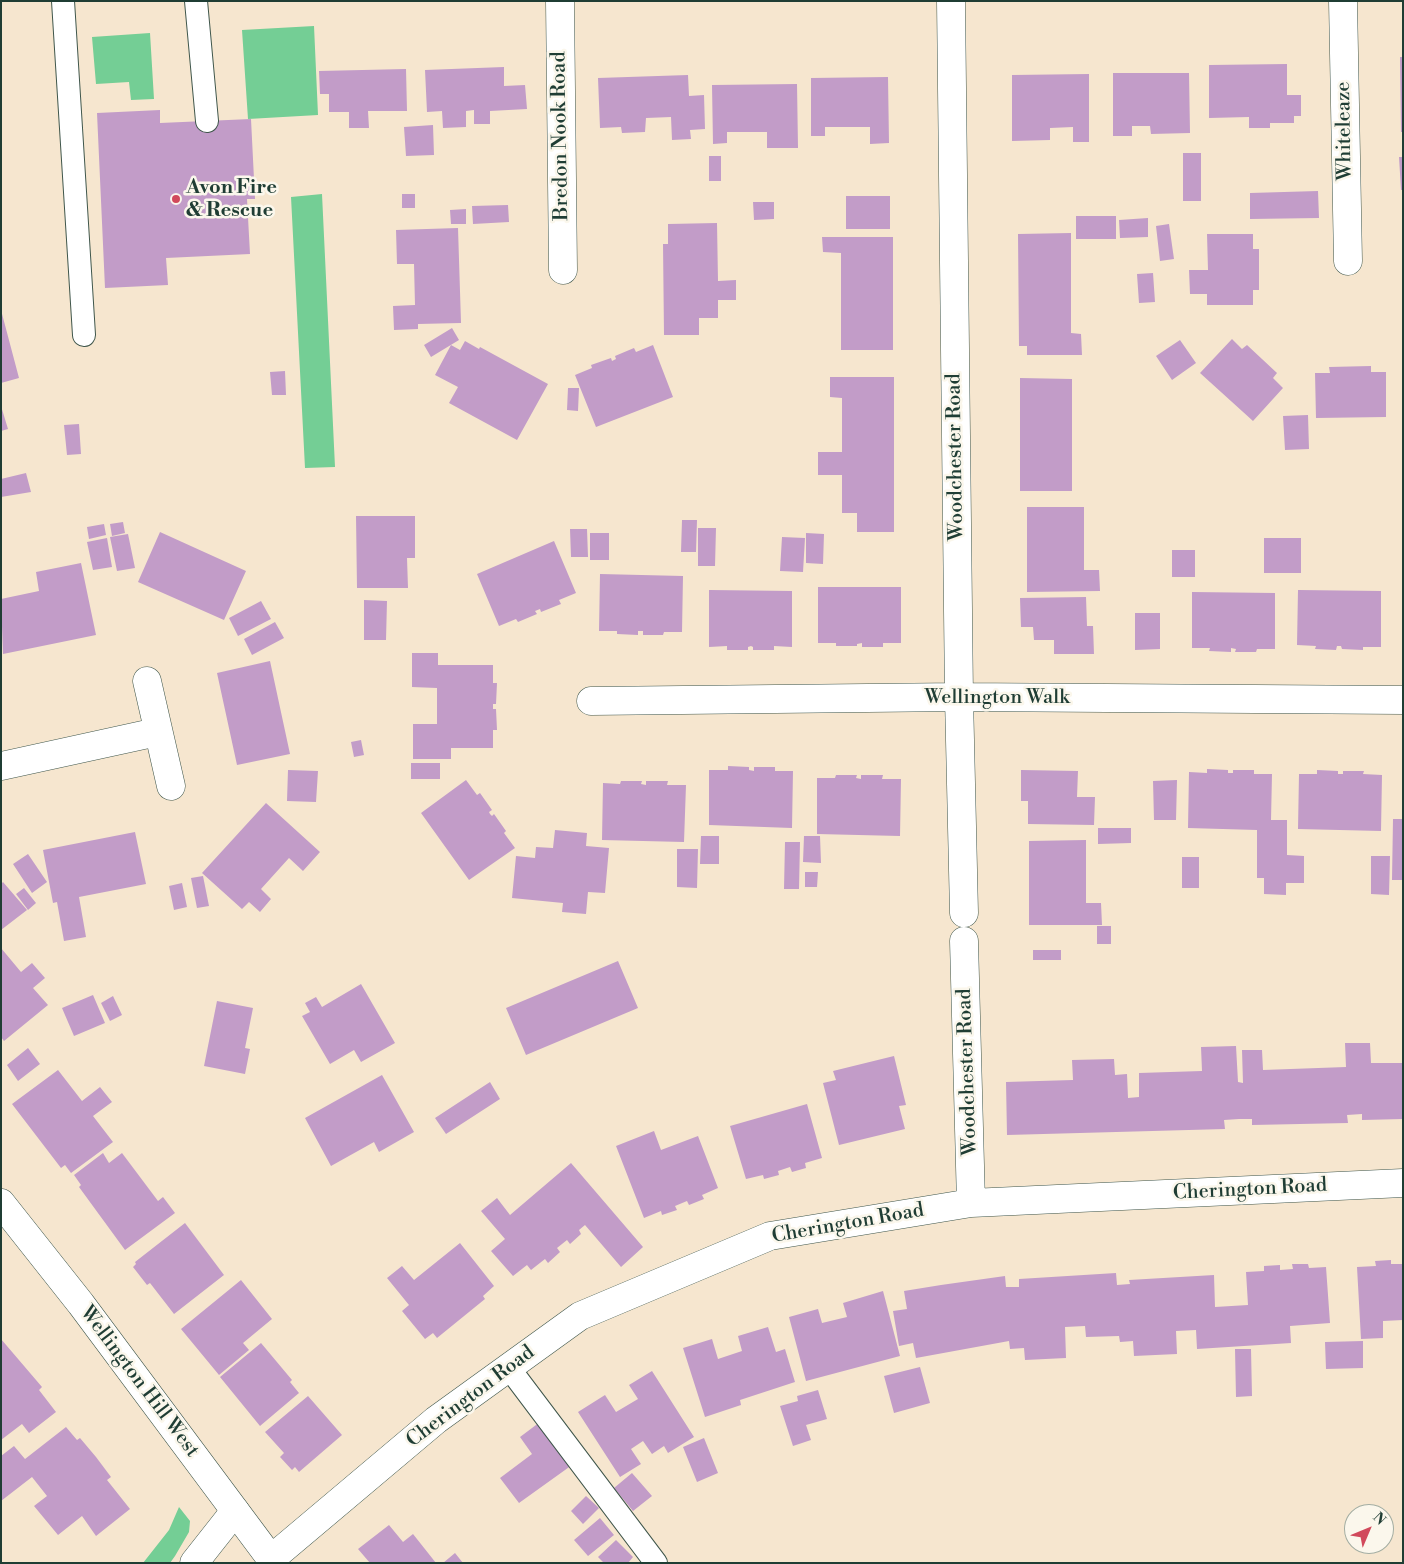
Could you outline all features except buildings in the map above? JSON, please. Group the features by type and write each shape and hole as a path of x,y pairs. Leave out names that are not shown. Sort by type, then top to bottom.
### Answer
{"street":[{"name":"Bredon Nook Road","path":"560,1 563,270"},
{"name":"Woodchester Road","path":"952,1 959,697 964,913"},
{"name":"Whiteleaze","path":"1343,1 1348,261"},
{"path":"147,681 157,732 171,786"},
{"name":"Wellington Walk","path":"591,702 959,697 1403,700"},
{"path":"1,766 157,732"},
{"name":"Woodchester Road","path":"964,941 972,1203"},
{"name":"Cherington Road","path":"273,1561 436,1420 580,1316 770,1236 972,1203 1403,1183"},
{"name":"Wellington Hill West","path":"1,1203 81,1304 273,1561"},
{"path":"194,1563 234,1511"}],"lane":[{"path":"63,1 84,335"},
{"path":"196,1 206,121"},
{"path":"509,1368 656,1563"}],"green space":[{"path":"314,26 318,115 248,119 242,30"},
{"path":"150,33 154,99 131,100 129,82 96,84 92,37"},
{"path":"322,194 335,467 305,468 291,197"},
{"path":"179,1507 190,1521 189,1532 175,1556 170,1563 143,1563 169,1530"}],"place":[{"name":"Avon Fire & Rescue","path":"176,199"}]}
